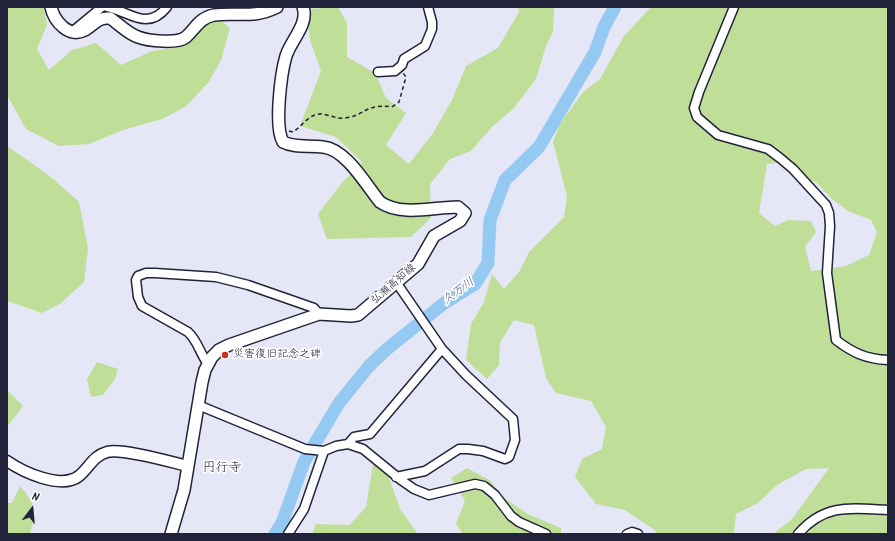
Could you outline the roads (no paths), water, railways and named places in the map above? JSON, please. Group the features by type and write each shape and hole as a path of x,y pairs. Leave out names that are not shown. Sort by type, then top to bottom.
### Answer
{"main road":[{"path":"51,7 55,20 59,25 73,31 79,32 86,30 97,20 110,18 138,38 176,42 186,37 196,24 206,17 215,15 257,14 277,7"},
{"name":"弘瀬高知線","path":"171,534 188,466 202,382 208,364 219,350 229,345 318,314 358,315 418,264 434,236 460,221 465,213 458,207 406,210 387,207 380,202 337,151 323,147 288,144 283,142 279,130 282,82 286,56 302,24 304,16 303,7"}],"street":[{"path":"73,31 102,7"},
{"path":"107,7 141,19 154,17 167,7"},
{"path":"378,72 395,70 402,65 404,60 425,46 429,39 432,22 428,7"},
{"path":"734,7 698,92 694,108 697,117 718,135 768,149 793,169 826,205 829,213 830,226 827,273 836,340 853,352 864,357 888,360"},
{"path":"208,364 195,338 188,332 142,306 138,297 136,280 138,276 146,273 170,273 226,279 248,284 314,308 318,314"},
{"path":"396,282 442,349 466,375 513,419 515,440 509,457 505,459 468,448 458,449 425,471 396,477"},
{"path":"348,444 354,437 370,434 442,349"},
{"path":"198,405 305,449 324,451 336,446 348,444 363,449 396,477 414,489 429,495 474,484 484,486 495,495 511,516 519,522 546,534"},
{"path":"288,534 304,509 324,451"},
{"path":"7,461 23,472 44,478 68,480 78,476 93,460 107,452 120,452 188,466"},
{"path":"798,534 806,525 822,514 850,508 888,510"},
{"path":"628,534 632,532 638,534"}],"waterway":[{"name":"久万川","path":"275,534 282,523 304,462 339,403 369,366 387,349 443,304 475,284 488,263 490,220 505,180 539,147 595,52 604,27 615,7"}],"place":[{"name":"災害復旧記念之碑","path":"225,355"}],"district":[{"name":"円行寺","path":"222,469"}]}
